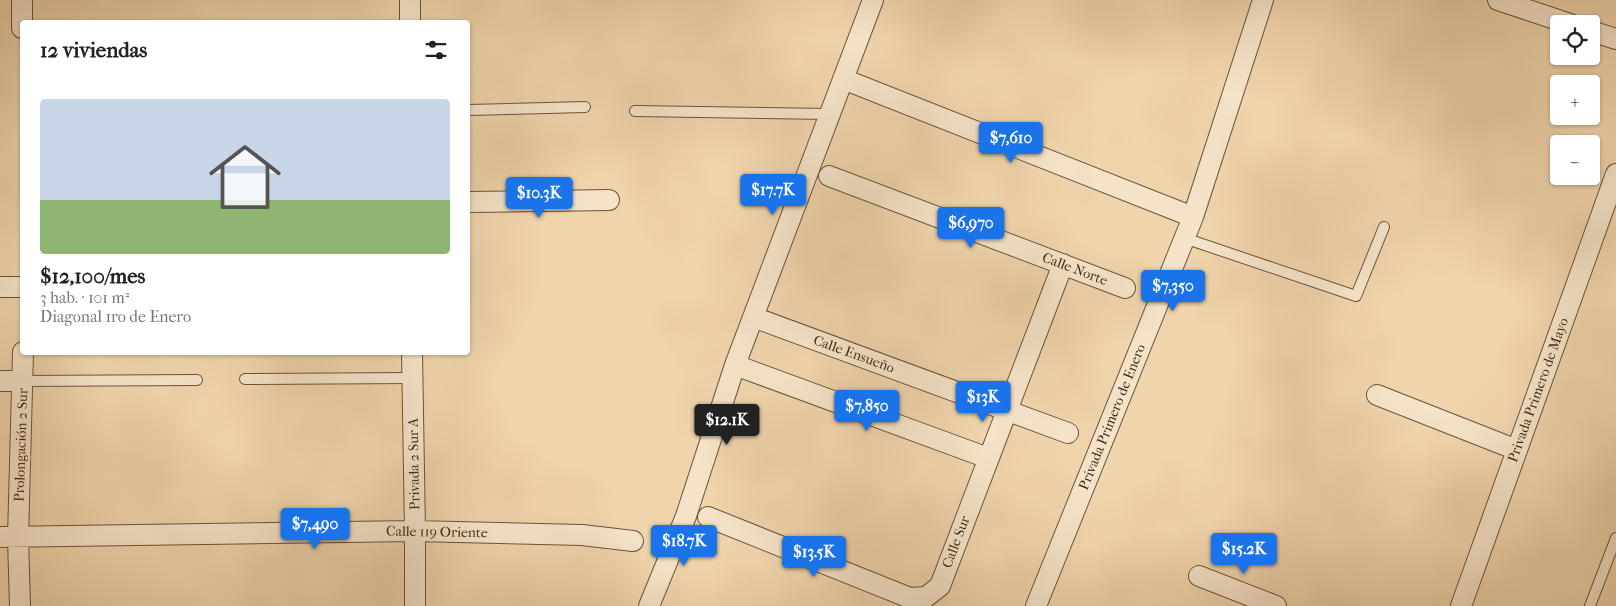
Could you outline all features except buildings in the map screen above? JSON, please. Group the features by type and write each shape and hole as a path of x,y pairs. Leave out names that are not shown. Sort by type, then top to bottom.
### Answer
{"street":[{"path":"22,0 22,20"},
{"path":"410,0 410,20"},
{"path":"649,606 686,516 735,365 873,0"},
{"name":"Privada Primero de Enero","path":"1036,606 1193,217 1263,0"},
{"path":"1498,0 1550,17"},
{"path":"1600,34 1616,39"},
{"path":"843,79 1193,217"},
{"name":"Privada Primero de Mayo","path":"1461,606 1616,174"},
{"name":"Calle Norte","path":"829,176 1125,288"},
{"path":"470,202 609,200"},
{"name":"Calle Sur","path":"708,517 910,598 926,597 940,586 1063,264"},
{"path":"0,287 20,287"},
{"name":"Calle Ensueño","path":"753,317 1068,433"},
{"name":"Prolongación 2 Sur","path":"20,606 9,537 23,381 23,355"},
{"name":"Privada 2 Sur A","path":"412,355 415,531 414,606"},
{"path":"735,365 988,458"},
{"path":"0,381 23,381"},
{"path":"1377,396 1517,450"},
{"name":"Calle 119 Oriente","path":"9,537 415,531 582,535 633,541"},
{"path":"1199,576 1276,606"}],"lane":[{"path":"470,110 585,107"},
{"path":"635,111 830,114"},
{"path":"1184,238 1356,296 1384,227"},
{"path":"245,379 412,378"},
{"path":"23,381 197,380"},
{"path":"1590,606 1616,538"}]}
